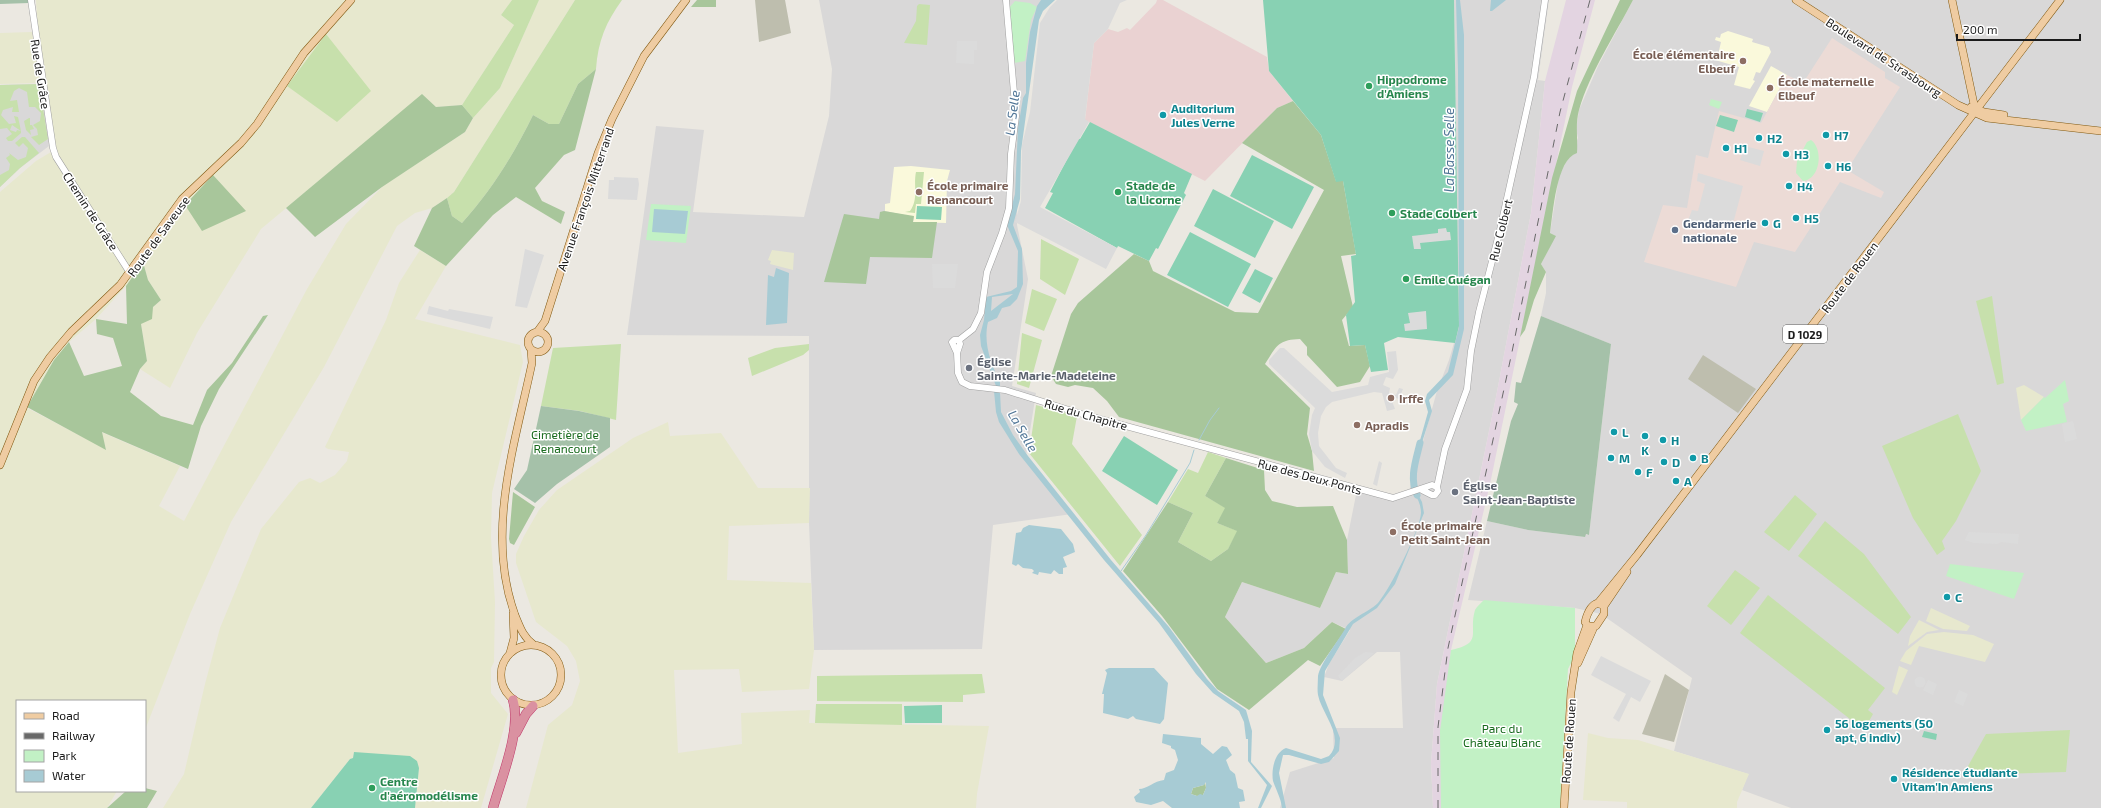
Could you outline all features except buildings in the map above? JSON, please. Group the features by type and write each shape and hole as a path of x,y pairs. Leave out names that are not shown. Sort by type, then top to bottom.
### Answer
{"highway":[{"path":"493,808 511,744 516,713 513,700"},
{"path":"511,744 526,714 533,706"}],"main road":[{"name":"Route de Saveuse","path":"0,465 28,396 50,357 71,332 110,296 130,273 178,205 241,143 257,124 304,53 351,0"},
{"name":"Avenue François Mitterrand","path":"538,332 545,321 598,153 612,119 644,56 686,0"},
{"name":"Boulevard de Strasbourg","path":"1796,0 1974,111"},
{"name":"Boulevard de Strasbourg","path":"1802,0 1974,111"},
{"path":"1952,0 1974,111"},
{"name":"Route de Rouen","path":"1601,605 1637,555 2060,0"},
{"path":"1974,111 2101,127"},
{"path":"1974,111 1987,118 2101,131"},
{"name":"Avenue François Mitterrand","path":"545,321 545,335"},
{"path":"531,350 538,352 544,350 548,344 545,335 538,332 531,335 528,340 531,350 532,363"},
{"path":"510,653 514,638 512,606 503,556 502,516 509,470 532,363 538,352"},
{"path":"1601,605 1604,614 1598,624 1590,626 1585,622 1588,614 1592,607 1601,605"},
{"path":"512,606 522,634 534,645"},
{"name":"Route de Rouen","path":"1564,808 1574,674 1577,653 1590,626"},
{"path":"534,645 552,653 557,660 561,672 560,684 554,695 545,702 533,706 522,705 513,700 503,688 500,674 502,663 510,653 523,646 534,645"}],"street":[{"name":"Rue de Grâce","path":"31,0 53,148"},
{"name":"Rue du Chapitre","path":"1006,0 1016,116 1011,160 1009,208 1002,233 987,272 981,313 973,329 957,344 957,367 961,379 965,384 998,388 1198,446"},
{"name":"Rue Colbert","path":"1432,488 1439,480 1445,449 1467,388 1471,351 1479,312 1500,230 1534,77 1545,0"},
{"name":"Chemin de Grâce","path":"53,148 56,157 130,273"},
{"name":"Rue des Deux Ponts","path":"1198,446 1389,498 1396,498 1420,490 1432,488"}],"shaded area":[{"path":"36,0 512,0 501,15 514,25 462,105 436,107 422,95 261,229 197,333 170,388 140,369 147,361 141,324 153,307 161,300 148,280 143,262 126,286 96,319 69,342 54,360 27,408 106,449 101,432 180,466 159,506 184,521 307,289 346,224 383,186 465,132 473,118 500,88 539,0 575,0 454,192 432,208 415,213 397,226 324,367 231,522 190,614 146,727 146,700 16,700 16,792 116,792 107,808 0,808 0,192 36,161 56,149 38,31"},
{"path":"755,0 785,0 791,33 759,42"},
{"path":"819,0 1049,0 1040,9 1017,151 1017,225 1028,279 1012,386 1036,393 1026,456 1072,514 993,525 982,649 814,650 809,523 809,336 627,335 656,126 704,130 693,212 804,217 829,116 832,69"},
{"path":"1057,0 1127,0 1120,3 1108,29 1094,43 1085,119 1089,122 1040,207 1117,248 1106,269 1015,222 1021,201 1022,145 1030,112 1040,23 1050,7"},
{"path":"1157,0 1163,0 1267,57 1269,71 1293,101 1277,108 1205,181 1085,120 1094,43 1108,29 1118,32 1127,28 1130,30 1156,3"},
{"path":"1454,0 1549,0 1538,80 1545,81 1531,213 1496,397 1437,684 1431,763 1433,808 1280,808 1290,772 1334,758 1333,728 1403,728 1400,652 1377,652 1342,681 1324,677 1329,664 1350,630 1332,622 1304,648 1266,663 1225,617 1242,582 1320,608 1336,572 1348,574 1347,540 1357,490 1395,496 1409,491 1437,391 1449,360 1458,329"},
{"path":"1566,0 1595,0 1572,87 1490,484 1451,650 1441,808 1433,808 1431,763 1437,684 1496,397 1531,213 1545,81"},
{"path":"1633,0 2101,0 2101,808 1791,808 1742,790 1748,774 1674,751 1692,678 1601,614 1575,608 1468,600 1487,521 1528,530 1585,537 1585,534 1589,535 1611,344 1541,316 1546,293 1546,272 1541,264 1555,236 1550,233 1559,176 1567,160 1572,154 1578,138 1576,129 1579,110 1598,66"},
{"name":"École élémentaire Elbeuf","path":"1728,31 1753,39 1752,42 1769,47 1771,52 1760,73 1756,72 1753,80 1755,81 1750,89 1734,85 1739,67 1698,55 1699,53 1711,56 1712,54 1718,55 1721,42 1715,40 1716,37 1720,38 1721,34"},
{"path":"32,32 40,83 0,84 0,33"},
{"path":"1832,38 1885,72 1885,78 1900,87 1847,170 1884,192 1881,198 1840,182 1795,252 1754,242 1736,287 1644,262 1663,205 1687,208 1696,155 1708,158 1719,111 1761,123 1787,75 1803,83"},
{"path":"957,41 977,41 977,50 974,50 974,64 956,63"},
{"name":"École maternelle Elbeuf","path":"1771,66 1787,75 1767,112 1749,106"},
{"path":"40,84 49,146 20,168 0,187 0,85"},
{"path":"1745,146 1764,151 1760,166 1740,160"},
{"name":"École primaire Renancourt","path":"911,166 950,170 947,181 946,223 913,222 914,217 885,211 885,204 890,203 894,167"},
{"path":"1698,173 1743,186 1734,220 1708,228 1707,225 1698,222 1697,225 1687,223 1692,210 1698,211 1705,184 1697,181"},
{"path":"614,177 638,178 639,184 637,200 608,199 609,180 614,180"},
{"path":"1446,228 1447,232 1450,232 1451,240 1420,243 1421,249 1414,249 1412,236 1438,233 1438,229"},
{"path":"525,249 544,255 527,308 515,306"},
{"path":"420,250 446,266 415,319 520,345 523,362 492,493 491,538 495,602 494,662 491,668 491,693 508,714 481,808 415,808 419,768 354,752 353,758 350,759 311,808 163,808 184,774 220,628 261,529 299,482 310,478 320,483 335,475 347,461 349,452 328,449 325,447 386,320 399,283"},
{"path":"772,250 794,253 793,270 770,264 771,261 768,260"},
{"path":"932,264 958,264 955,288 933,288"},
{"path":"429,306 448,311 449,309 493,317 490,329 427,314"},
{"path":"1426,311 1427,329 1405,331 1404,324 1410,323 1408,313"},
{"path":"1280,348 1284,348 1332,392 1368,385 1370,377 1389,372 1387,352 1396,351 1398,370 1393,379 1386,377 1383,385 1390,388 1389,393 1396,395 1399,388 1403,389 1399,399 1396,398 1392,401 1395,409 1387,411 1382,393 1374,392 1332,402 1326,407 1321,416 1318,433 1319,446 1336,468 1347,473 1345,478 1325,467 1312,451 1309,434 1312,415 1315,408 1269,364 1269,360"},
{"path":"1703,355 1756,389 1738,413 1688,379"},
{"path":"959,370 970,373 970,383 964,380"},
{"path":"2024,385 2044,397 2021,420 2016,388"},
{"path":"2073,421 2077,439 2065,442 2062,424"},
{"path":"668,422 670,436 721,433 758,488 810,488 809,523 729,526 727,580 811,583 814,650 809,689 742,692 739,669 674,670 678,753 742,744 741,713 810,710 809,723 989,726 977,794 976,808 526,808 548,725 572,705 580,681 576,661 567,646 536,622 516,563 516,554 524,536 539,510 557,490 633,438"},
{"path":"1379,461 1382,463 1377,486 1373,484"},
{"path":"1969,532 2019,534 2018,544 2002,542 1997,544 1974,543 1965,540"},
{"path":"1931,608 1970,626 1967,631 1943,629 1926,621"},
{"path":"1919,620 1939,630 1927,632 1908,646 1910,636"},
{"path":"1944,632 1973,635 1994,644 1985,662 1919,646 1911,665 1900,661 1906,651 1927,634"},
{"path":"1365,652 1374,653 1342,681 1338,676 1355,658"},
{"path":"1601,656 1651,681 1640,702 1631,697 1619,722 1613,718 1626,694 1591,675"},
{"path":"1899,666 1908,670 1897,695 1892,692"},
{"path":"1665,674 1689,690 1674,742 1642,734"},
{"path":"1920,676 1924,678 1926,682 1924,686 1920,688 1916,686 1914,682 1916,678"},
{"path":"1928,680 1937,684 1933,695 1923,690"},
{"path":"1959,690 1968,694 1963,706 1954,702"},
{"path":"1588,733 1608,738 1638,740 1749,774 1737,802 1737,808 1627,808 1627,802 1583,800"}],"green space":[{"path":"0,0 29,0 29,3 0,4"},
{"path":"512,0 539,0 500,88 473,118 462,105 514,25 501,15"},
{"path":"575,0 622,0 607,24 601,41 596,69 578,84 559,124 549,124 533,115 501,172 483,198 462,223 452,216 447,198 454,192"},
{"path":"697,0 716,0 716,7 691,7"},
{"name":"Hippodrome d'Amiens","path":"1263,0 1454,0 1459,326 1455,343 1398,337 1384,343 1388,370 1371,372 1365,345 1350,346 1346,315 1355,302 1351,256 1356,255 1343,181 1336,182 1321,135 1269,71"},
{"path":"1620,0 1633,0 1596,68 1579,110 1577,121 1577,153 1570,157 1564,165 1554,201 1550,233 1556,236 1541,264 1546,272 1534,300 1525,330 1520,337 1552,178 1577,91"},
{"path":"1015,1 1030,3 1037,7 1031,20 1025,61 1014,63 1009,8"},
{"path":"919,4 930,5 927,45 904,43 916,21 917,6"},
{"path":"326,34 371,91 337,122 287,86"},
{"path":"596,69 575,150 564,155 535,188 542,201 565,212 561,224 516,197 493,215 446,266 414,246 432,208 447,198 452,216 462,223 483,198 501,172 533,115 549,124 559,124 578,84"},
{"path":"39,84 48,139 39,145 31,137 38,135 37,129 33,125 40,121 41,113 35,107 29,107 27,92 19,88 14,91 10,101 17,100 19,112 12,112 13,107 3,110 1,115 9,124 16,123 14,116 18,117 21,131 21,133 12,141 8,141 6,138 12,134 7,128 0,129 0,85","holes":["12,125 21,131 17,130 16,132 10,130"]},
{"path":"422,94 436,107 462,105 473,118 465,132 382,187 315,237 286,208"},
{"path":"1711,99 1722,102 1719,109 1709,105"},
{"path":"1293,101 1321,135 1336,181 1343,181 1356,254 1341,256 1353,307 1342,320 1349,346 1365,345 1370,366 1360,382 1337,387 1307,355 1307,347 1300,339 1287,341 1278,345 1265,364 1310,408 1307,434 1312,451 1314,471 1119,417 1107,401 1093,388 1075,385 1068,387 1056,384 1051,376 1071,314 1078,303 1134,254 1149,261 1153,271 1235,312 1258,313 1324,190 1242,143 1277,108"},
{"path":"1747,109 1763,113 1760,122 1745,117"},
{"path":"1720,115 1738,120 1734,132 1716,126"},
{"path":"29,118 30,125 32,125 34,129 30,130 31,135 26,130 24,121"},
{"name":"Stade de la Licorne","path":"1090,122 1192,174 1184,193 1186,195 1158,249 1156,248 1149,261 1118,246 1117,248 1045,208 1053,193 1050,192 1078,138 1080,139"},
{"path":"22,137 25,137 39,153 0,187 0,175 9,170 10,164 6,158 10,155 9,153 18,160 26,157 28,148 23,143 19,147 15,143"},
{"path":"1811,140 1818,150 1818,164 1813,175 1809,179 1803,181 1796,173 1797,161 1807,142"},
{"path":"1252,155 1314,187 1292,229 1230,196"},
{"path":"916,172 924,172 921,204 916,204 915,213 905,212 910,211 913,206 915,197"},
{"path":"213,175 246,211 202,231 185,205"},
{"path":"1213,189 1274,221 1255,258 1194,226"},
{"path":"651,204 691,206 686,243 646,240"},
{"path":"917,206 942,207 941,220 916,219"},
{"path":"884,211 914,216 913,222 937,222 932,258 870,257 866,284 824,282 844,214 879,219 880,212"},
{"path":"1190,232 1251,264 1228,307 1167,275"},
{"path":"1041,239 1079,259 1065,295 1040,279"},
{"path":"143,262 148,280 161,300 153,307 152,319 141,324 147,361 140,369 130,392 161,416 193,425 207,390 232,363 263,316 268,315 219,389 201,426 188,469 102,432 106,450 27,407 54,360 69,342 84,376 122,366 113,338 97,334 96,319 127,324 126,286"},
{"path":"1255,269 1273,278 1260,303 1242,293"},
{"path":"1032,289 1057,299 1044,331 1025,323"},
{"path":"1992,296 2004,383 1997,385 1976,301"},
{"path":"1541,316 1611,344 1589,535 1586,534 1585,537 1528,530 1487,521 1511,421 1518,404 1514,402 1516,382 1521,383"},
{"path":"1022,333 1042,340 1029,388 1017,384"},
{"path":"621,344 616,420 580,411 541,406 553,348"},
{"path":"809,344 809,350 803,355 752,376 748,358 775,348"},
{"path":"2065,380 2069,401 2063,404 2067,422 2026,431 2021,420 2044,397 2045,398"},
{"path":"1036,405 1077,416 1072,444 1142,535 1120,566 1029,453"},
{"name":"Cimetière de Renancourt","path":"541,406 579,411 610,418 610,447 557,484 535,503 514,489 527,470"},
{"path":"1958,414 1981,471 1956,521 1942,541 1945,549 1937,555 1913,518 1882,446"},
{"path":"1124,436 1178,470 1157,505 1102,471"},
{"path":"1208,452 1226,458 1205,496 1226,508 1217,523 1238,531 1228,549 1211,561 1178,542 1193,513 1168,502 1188,469 1198,473"},
{"path":"1226,458 1264,470 1265,490 1272,501 1297,507 1333,506 1347,540 1348,574 1336,572 1320,608 1242,582 1225,617 1266,663 1304,648 1332,622 1346,629 1320,666 1308,660 1249,710 1217,689 1162,616 1123,571 1168,502 1193,513 1178,542 1211,561 1228,549 1237,531 1217,523 1225,508 1205,496"},
{"path":"513,492 535,507 514,545 510,543 509,539"},
{"path":"1795,495 1817,514 1789,551 1764,532"},
{"path":"1825,521 1864,554 1911,617 1898,634 1798,556"},
{"path":"1950,564 2024,573 2014,599 1946,576"},
{"path":"1735,570 1760,588 1731,625 1707,606"},
{"path":"1768,595 1885,688 1868,710 1873,714 1864,730 1740,633"},
{"name":"Parc du Château Blanc","path":"1484,600 1575,608 1575,655 1568,669 1560,808 1441,808 1440,731 1451,650 1468,644 1471,640 1473,636 1473,618 1475,610"},
{"path":"982,674 985,693 963,695 963,702 817,701 817,676"},
{"path":"816,704 902,704 902,725 815,723"},
{"path":"942,705 942,723 905,723 904,706"},
{"path":"2070,730 2066,772 1963,775 1986,734"},
{"path":"1924,731 1937,734 1936,740 1922,737"},
{"name":"Centre d'aéromodélisme","path":"354,752 410,756 417,761 419,768 415,808 311,808 350,759 353,758"},
{"path":"1205,782 1206,788 1203,795 1197,796 1191,794 1193,788 1204,785"},
{"path":"146,788 157,791 147,808 107,808 125,792 146,792"}],"water":[{"path":"1041,0 1055,0 1043,11 1039,20 1021,151 1020,199 1013,225 1022,249 1023,284 1017,299 1010,306 1002,308 997,318 988,322 986,338 987,345 1000,382 1000,386 996,386 981,346 980,335 984,320 986,297 1011,291 1017,287 1018,251 1007,225 1015,194 1018,128 1023,98 1026,93 1026,63 1030,32 1037,6","holes":["1013,294 991,311 992,297"]},
{"path":"1456,0 1460,0 1464,35 1464,329 1453,375 1429,400 1432,411 1419,452 1417,451 1428,412 1425,401 1427,394 1448,372 1459,327 1458,71"},
{"path":"1491,0 1506,0 1490,11"},
{"path":"654,209 688,211 685,234 652,232"},
{"path":"776,268 789,273 787,323 766,325 768,275 774,277"},
{"path":"994,391 1000,392 1001,412 1013,435 1028,456 1111,560 1169,627 1207,679 1218,691 1246,710 1252,731 1251,762 1272,786 1261,808 1258,808 1267,785 1248,761 1248,739 1246,739 1244,722 1239,711 1213,693 1196,674 1159,623 1104,560 1019,454 999,422 996,412"},
{"path":"1417,492 1422,502 1424,513 1395,584 1377,608 1353,624 1325,671 1323,695 1340,738 1339,751 1329,762 1321,764 1289,755 1283,755 1279,773 1286,808 1282,808 1280,797 1273,781 1273,766 1279,753 1286,748 1321,759 1329,756 1334,749 1334,734 1318,695 1319,671 1351,621 1378,603 1397,573 1416,532 1421,513 1418,500 1414,493"},
{"path":"1029,525 1061,529 1073,544 1075,552 1063,557 1067,567 1063,568 1063,574 1059,574 1054,570 1051,574 1039,572 1038,575 1032,573 1034,571 1032,569 1023,568 1018,564 1016,566 1012,564 1016,533 1021,532 1023,528"},
{"path":"1109,668 1154,668 1168,683 1164,719 1160,724 1136,719 1133,716 1128,719 1103,713 1104,694 1102,694 1107,673 1105,670"},
{"path":"1163,734 1201,738 1201,744 1213,754 1222,746 1227,747 1232,755 1226,760 1230,770 1235,774 1238,788 1243,790 1245,801 1239,802 1240,808 1172,808 1163,801 1151,805 1136,802 1134,797 1140,792 1139,789 1164,780 1166,773 1174,770 1178,760 1175,750 1171,748 1171,746 1162,743","holes":["1206,782 1206,788 1203,795 1200,794 1197,796 1191,794 1193,788 1204,785"]}],"waterway":[{"path":"1199,440 1210,420 1219,408"},
{"name":"La Basse Selle","path":"1417,495 1413,476 1420,443"},
{"path":"1121,571 1146,535 1190,463 1194,450"}],"railway":[{"path":"1438,808 1438,727 1448,648 1512,352 1560,112 1590,0"}],"place":[{"name":"École élémentaire Elbeuf","path":"1743,61"},
{"name":"Hippodrome d'Amiens","path":"1369,86"},
{"name":"École maternelle Elbeuf","path":"1770,88"},
{"name":"Auditorium Jules Verne","path":"1163,115"},
{"name":"H7","path":"1826,135"},
{"name":"H2","path":"1759,138"},
{"name":"H1","path":"1726,148"},
{"name":"H3","path":"1786,154"},
{"name":"H6","path":"1828,166"},
{"name":"H4","path":"1789,186"},
{"name":"École primaire Renancourt","path":"919,192"},
{"name":"Stade de la Licorne","path":"1118,192"},
{"name":"Stade Colbert","path":"1392,213"},
{"name":"H5","path":"1796,218"},
{"name":"G","path":"1765,223"},
{"name":"Gendarmerie nationale","path":"1675,230"},
{"name":"Emile Guégan","path":"1406,279"},
{"name":"Église Sainte-Marie-Madeleine","path":"969,368"},
{"name":"Irffe","path":"1391,398"},
{"name":"Apradis","path":"1357,425"},
{"name":"L","path":"1614,432"},
{"name":"K","path":"1645,436"},
{"name":"H","path":"1663,440"},
{"name":"M","path":"1611,458"},
{"name":"B","path":"1693,458"},
{"name":"D","path":"1664,462"},
{"name":"F","path":"1638,472"},
{"name":"A","path":"1676,481"},
{"name":"Église Saint-Jean-Baptiste","path":"1455,492"},
{"name":"École primaire Petit Saint-Jean","path":"1393,532"},
{"name":"C","path":"1947,597"},
{"name":"56 logements (50 apt, 6 indiv)","path":"1827,730"},
{"name":"Résidence étudiante Vitam'In Amiens","path":"1894,779"},
{"name":"Centre d'aéromodélisme","path":"372,788"}],"water label":[{"name":"La Selle","path":"1012,113"},
{"name":"La Selle","path":"1023,431"}]}
